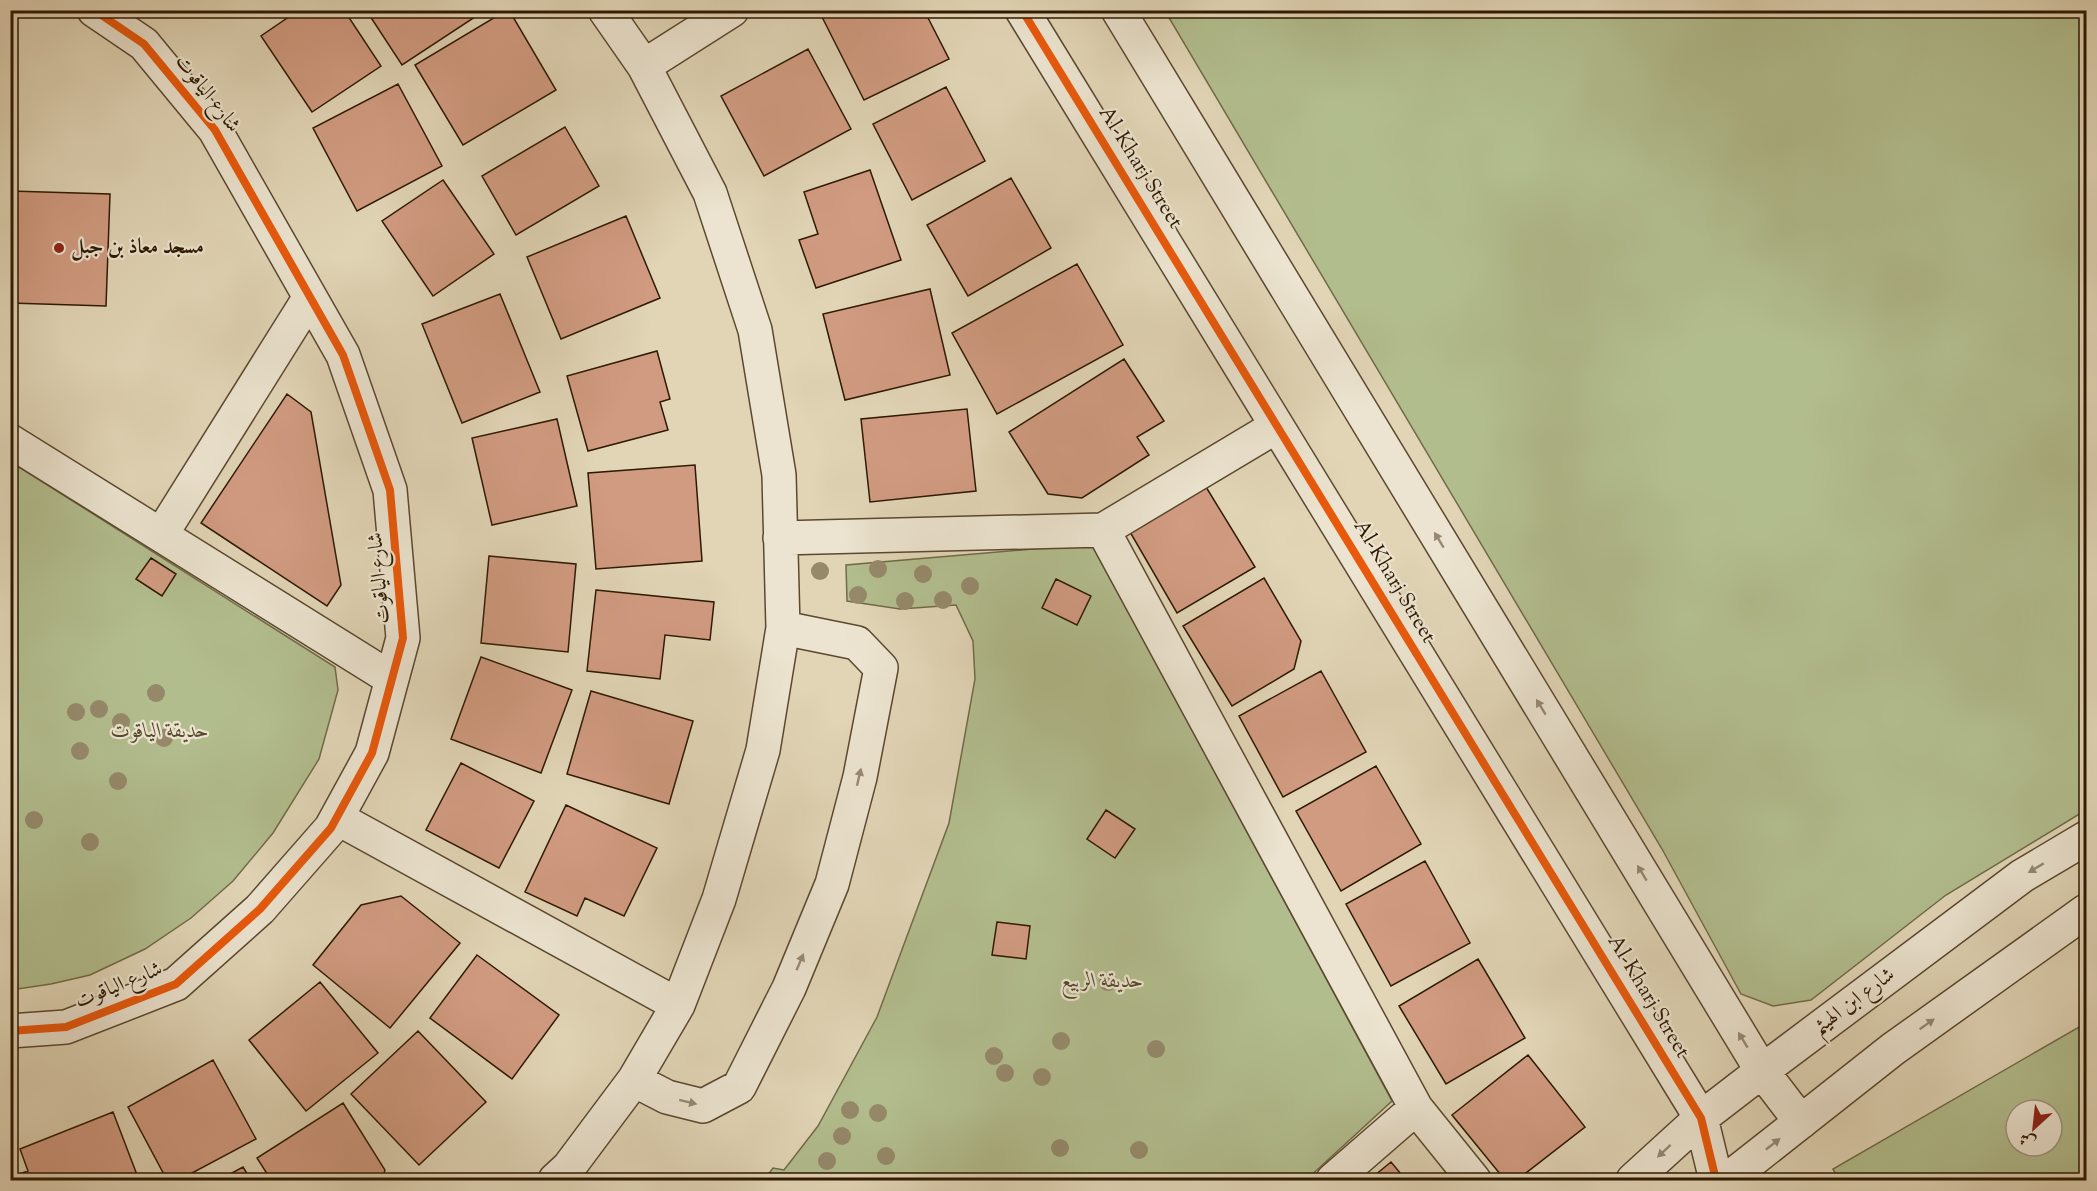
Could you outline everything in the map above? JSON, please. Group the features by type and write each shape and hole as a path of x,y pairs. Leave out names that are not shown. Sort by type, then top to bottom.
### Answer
{"street":[{"name":"شارع الياقوت","path":"10,1031 66,1027 176,984 260,909 331,828 372,753 404,638 390,490 343,355 215,130 144,44 94,10"},
{"path":"555,1180 569,1167 634,1080 678,1005 719,899 763,750 783,628 779,475 755,330 710,193 644,66 605,10"},
{"path":"644,66 732,10"},
{"name":"Al-Kharj Street","path":"1022,10 1701,1118 1716,1180"},
{"path":"1118,10 1762,1071 1801,1122"},
{"path":"161,535 310,297"},
{"path":"780,538 1103,530 1277,426"},
{"path":"10,441 392,679"},
{"path":"1103,530 1416,1108 1474,1180"},
{"path":"634,1080 667,1097 703,1106 739,1087 789,988 832,884 860,777 881,668 857,643 783,628"},
{"path":"337,818 678,1005"},
{"name":"شارع ابن الهيثم","path":"1633,1180 1701,1118 1762,1071 2022,876 2086,838"},
{"path":"1727,1180 1893,1048 2086,911"},
{"path":"1333,1180 1416,1108"}],"green space":[{"path":"1165,11 2086,11 2086,810 1946,895 1811,1000 1773,1006 1741,994 1662,849"},
{"name":"حديقة الياقوت","path":"11,462 335,667 338,690 319,759 273,833 233,881 191,918 145,949 90,975 11,990"},
{"name":"حديقة الربيع","path":"1092,544 1392,1101 1306,1180 764,1180 773,1168 784,1170 818,1126 877,1017 949,823 975,679 973,641 956,605 900,609 847,601 846,565"},
{"path":"2086,1023 2086,1180 1839,1180 1833,1169"}],"building":[{"path":"299,10 344,10 381,66 312,112 261,36"},
{"path":"366,10 475,10 478,15 402,65"},
{"path":"507,10 556,90 463,145 415,65"},
{"path":"924,10 949,59 864,100 819,11"},
{"path":"808,49 851,129 764,176 721,96"},
{"path":"398,84 442,166 357,211 313,128"},
{"path":"946,87 985,161 912,200 873,124"},
{"path":"565,127 599,186 516,235 482,176"},
{"path":"870,170 901,260 816,288 799,240 818,234 804,192"},
{"path":"1011,178 1051,248 968,296 927,225"},
{"path":"443,180 494,254 433,296 382,221"},
{"name":"مسجد معاذ بن جبل","path":"10,191 110,194 106,306 10,303"},
{"path":"626,216 660,298 561,339 527,257"},
{"path":"1077,264 1123,345 997,414 952,333"},
{"path":"930,289 950,375 845,400 823,314"},
{"path":"500,294 540,392 462,423 422,324"},
{"path":"657,351 670,399 660,402 668,430 588,451 567,376"},
{"path":"1124,359 1164,421 1137,437 1149,455 1082,498 1048,494 1009,432"},
{"path":"287,394 311,412 341,585 327,606 201,523"},
{"path":"967,409 976,491 870,502 861,419"},
{"path":"557,419 577,506 492,525 472,438"},
{"path":"695,465 702,561 596,569 588,473"},
{"path":"1206,487 1255,567 1177,613 1130,532"},
{"path":"489,556 576,564 568,652 481,643"},
{"path":"151,558 176,574 162,596 136,579"},
{"path":"1264,578 1301,641 1294,669 1232,706 1183,626"},
{"path":"1056,579 1091,596 1077,625 1042,608"},
{"path":"596,590 714,602 710,640 665,635 660,679 587,671"},
{"path":"481,657 572,690 541,773 451,739"},
{"path":"1321,671 1366,752 1283,797 1239,716"},
{"path":"591,691 693,721 669,804 567,774"},
{"path":"461,763 534,801 499,868 426,830"},
{"path":"1376,766 1421,844 1341,891 1296,811"},
{"path":"566,805 657,848 624,916 585,898 577,916 525,892"},
{"path":"1106,810 1135,829 1115,858 1087,839"},
{"path":"1425,861 1470,943 1391,986 1346,904"},
{"path":"401,896 460,943 390,1028 313,965 361,905"},
{"path":"997,922 1030,926 1026,959 992,955"},
{"path":"477,955 559,1015 512,1079 430,1018"},
{"path":"1478,959 1525,1038 1446,1084 1399,1006"},
{"path":"320,982 378,1053 306,1111 249,1040"},
{"path":"418,1031 486,1102 419,1165 351,1094"},
{"path":"1528,1055 1585,1127 1517,1180 1505,1180 1452,1115"},
{"path":"213,1060 256,1139 179,1180 167,1180 128,1107"},
{"path":"343,1103 385,1170 382,1180 271,1180 257,1158"},
{"path":"113,1112 139,1180 10,1180 10,1177 28,1171 20,1149"},
{"path":"1391,1162 1406,1180 1369,1180"},
{"path":"243,1167 251,1180 219,1180"}],"cycle path":[{"path":"10,1031 66,1027 176,984 260,909 331,828 372,753 403,638 390,490 343,355 215,130 144,44 94,10"},
{"path":"1022,10 1701,1118 1716,1180"}],"place":[{"name":"مسجد معاذ بن جبل","path":"59,248"}]}
